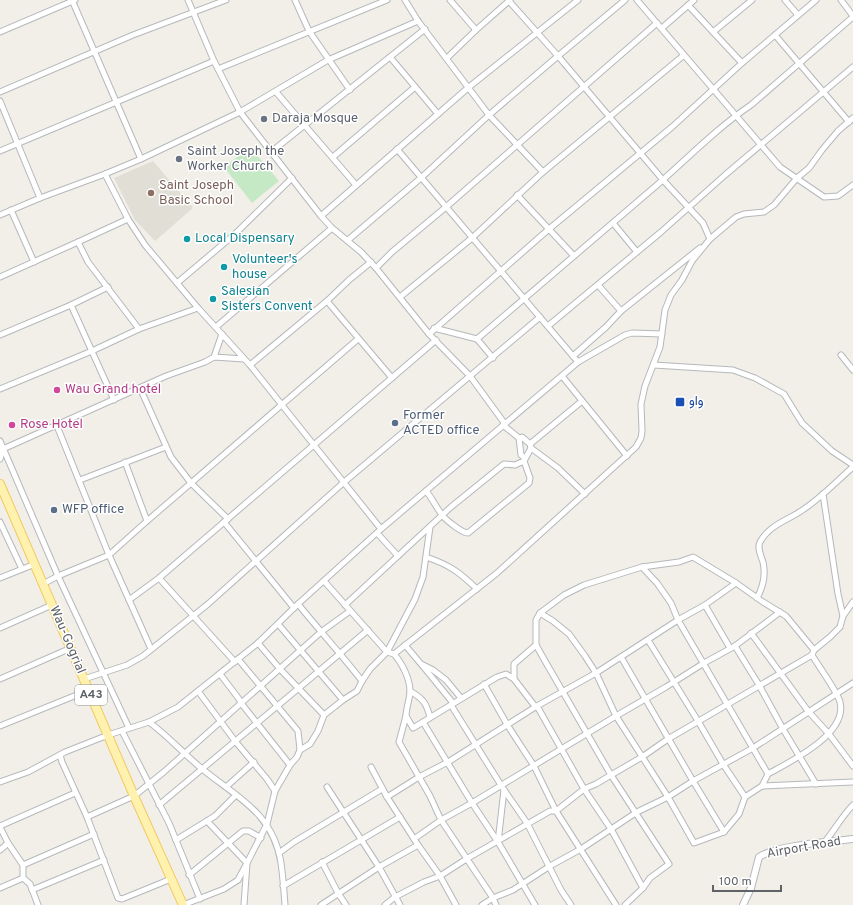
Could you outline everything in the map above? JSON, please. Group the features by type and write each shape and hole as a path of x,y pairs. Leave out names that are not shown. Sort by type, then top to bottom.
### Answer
{"main road":[{"name":"Wau-Gogrial","path":"0,484 134,796 183,905"}],"street":[{"path":"0,32 73,0 141,159"},
{"path":"188,0 214,61 240,112 321,216 332,228 348,240 371,262 429,334 470,376 504,425 558,468 585,494"},
{"path":"0,92 95,53 133,35 226,0"},
{"path":"295,0 309,31 350,90"},
{"path":"218,69 387,0"},
{"path":"405,0 418,21 469,87 488,115 543,172"},
{"path":"321,216 469,87 578,0"},
{"path":"348,240 422,177 488,115 625,0"},
{"path":"637,0 780,167 821,196 827,198 838,196 852,186"},
{"path":"662,28 694,0"},
{"path":"713,32 752,0"},
{"path":"785,0 798,15"},
{"path":"429,334 500,270 672,127 774,34 816,0"},
{"path":"477,339 614,223 698,147 751,105 853,17 841,0"},
{"path":"453,1 476,30"},
{"path":"447,58 476,30 510,1 610,116 663,180 703,223 710,239"},
{"path":"688,5 742,63"},
{"path":"0,215 141,159 240,112 328,60 418,21"},
{"path":"376,268 392,252 446,207 657,23"},
{"path":"271,152 425,29"},
{"path":"394,654 497,573 628,456 636,446 642,431 641,404 645,386 660,347 665,310 671,295 682,280 692,261 710,239 736,217 744,214 764,212 778,202 797,178 809,168 838,131 851,120 823,92 774,34"},
{"path":"400,297 472,238 543,172 684,55"},
{"path":"390,57 438,114"},
{"path":"0,151 214,61"},
{"path":"548,326 637,252 760,145 853,67"},
{"path":"332,157 415,87"},
{"path":"276,92 356,185"},
{"path":"0,100 40,198"},
{"path":"397,149 578,362"},
{"path":"105,174 128,218 145,245 198,308 250,365 315,445 343,483 382,529"},
{"path":"177,282 235,234 292,178"},
{"path":"517,195 574,256"},
{"path":"11,210 34,262"},
{"path":"0,277 128,218"},
{"path":"614,223 637,252"},
{"path":"216,327 332,228"},
{"path":"78,242 88,262 139,329"},
{"path":"573,356 606,327 621,311 706,244"},
{"path":"250,365 371,262"},
{"path":"598,284 621,311"},
{"path":"0,335 71,305 108,287"},
{"path":"327,301 392,378"},
{"path":"71,305 114,400"},
{"path":"0,389 92,351 139,329 198,308"},
{"path":"84,679 137,660 151,649 193,615 343,483 540,317"},
{"path":"434,328 477,339 493,358"},
{"path":"0,782 28,772 60,755 108,735 149,722 178,707 258,643 296,606 382,529 578,362 625,335 632,333 662,334"},
{"path":"214,357 222,334"},
{"path":"43,584 58,576 109,555 358,339"},
{"path":"129,600 159,578 436,340"},
{"path":"840,355 853,370"},
{"path":"2,448 57,426 166,376 214,357 244,359"},
{"path":"654,365 733,370 755,378 784,394 802,423 832,451 853,466 823,494 803,510 781,522 766,534 759,543 759,553 763,563 764,579 762,589 757,598"},
{"path":"562,376 628,456"},
{"path":"140,388 166,447 191,483 226,520 256,560 340,653 362,681"},
{"path":"344,605 477,485 504,464 515,465 524,460 530,446 582,401"},
{"path":"57,426 109,555 151,649"},
{"path":"426,491 443,515 463,532 466,533 470,531 529,483 530,478 521,455 519,438"},
{"path":"0,441 58,576 129,728"},
{"path":"80,480 166,447"},
{"path":"0,459 2,448"},
{"path":"125,462 147,521"},
{"path":"823,494 838,594 843,616"},
{"path":"0,522 22,569"},
{"path":"300,750 310,744 318,731 324,715 342,700 357,691 370,668 387,652 415,599 423,577 430,527"},
{"path":"377,534 398,556"},
{"path":"426,557 439,561 459,572 477,589"},
{"path":"540,613 569,634 596,673 616,716 668,797 694,843 724,832 739,814 745,797 762,786 768,774 799,756 829,734 839,717 841,710 840,702 813,652 780,612 736,583 693,558 642,568 584,584 564,595 540,613 536,620 536,645 587,734 669,864 650,878 624,905"},
{"path":"0,578 35,564"},
{"path":"642,568 657,583 671,603 678,620 768,774"},
{"path":"159,578 260,685 298,731 300,750 275,791 267,824 238,880 224,890 183,905"},
{"path":"324,581 387,652 394,654 400,661 407,678 410,691 406,716 398,742 419,777 441,820 468,858 496,905"},
{"path":"387,797 508,726 537,706 596,673 704,605 736,583"},
{"path":"385,905 424,882 440,876 527,823 550,811 556,811 584,789 612,775 668,739 728,705 813,652 840,627 843,616 853,602"},
{"path":"0,628 52,605"},
{"path":"704,605 759,685 816,784"},
{"path":"87,817 134,796 222,721 260,685 321,632 350,611"},
{"path":"414,839 441,820 503,788 534,766 732,647 780,612"},
{"path":"278,624 342,700"},
{"path":"159,805 298,687 368,630"},
{"path":"751,633 808,711 829,734 853,766"},
{"path":"648,640 723,764 745,797"},
{"path":"258,643 280,669 324,715"},
{"path":"405,645 452,704 503,788 527,823 561,890 571,905"},
{"path":"514,679 514,664 536,645"},
{"path":"0,679 71,648"},
{"path":"621,657 692,781 724,832"},
{"path":"421,664 433,670 446,680 461,698"},
{"path":"220,674 239,699 240,704 290,765"},
{"path":"406,716 414,728 496,676 506,674 514,679 534,705 537,706 584,789 611,829 642,888"},
{"path":"482,905 493,898 513,890 550,866 581,849 637,812 668,797 692,781 752,748 853,683"},
{"path":"484,684 508,726 534,766 556,811 616,905"},
{"path":"0,726 89,690"},
{"path":"198,691 275,791"},
{"path":"410,691 422,699 427,706 430,717"},
{"path":"149,722 165,733 184,754 202,770 249,804 267,824 279,853 285,905"},
{"path":"423,722 472,804 498,842 535,905"},
{"path":"122,731 176,840 200,899"},
{"path":"60,755 75,793 94,834 118,898 120,899 171,879"},
{"path":"226,787 254,762"},
{"path":"371,767 382,789 440,876 456,905"},
{"path":"762,786 853,782"},
{"path":"327,787 379,867 400,905"},
{"path":"498,842 503,788"},
{"path":"279,853 343,811 382,789"},
{"path":"38,905 30,884 23,878 23,865 8,843 0,826 75,793"},
{"path":"176,840 215,816 236,795"},
{"path":"824,843 837,827 846,812 853,805"},
{"path":"283,886 400,817"},
{"path":"207,821 247,863 244,905"},
{"path":"190,875 244,831 249,831 260,838"},
{"path":"23,865 94,834"},
{"name":"Airport Road","path":"743,905 751,888 759,857 765,853 774,850 853,839"},
{"path":"0,850 8,843"},
{"path":"321,905 379,867 418,845"},
{"path":"32,890 104,860"},
{"path":"322,862 346,905"},
{"path":"0,888 23,878"}],"shaded area":[{"name":"Saint Joseph Basic School","path":"153,161 193,208 155,241 135,220 114,178"}],"green space":[{"path":"250,147 279,181 252,203 224,167"}],"place":[{"name":"Daraja Mosque","path":"264,119"},
{"name":"Saint Joseph the Worker Church","path":"179,159"},
{"name":"Saint Joseph Basic School","path":"151,193"},
{"name":"Local Dispensary","path":"187,239"},
{"name":"Volunteer's house","path":"224,267"},
{"name":"Salesian Sisters Convent","path":"213,299"},
{"name":"Wau Grand hotel","path":"57,390"},
{"name":"واو","path":"680,402"},
{"name":"Former ACTED office","path":"395,423"},
{"name":"Rose Hotel","path":"12,425"},
{"name":"WFP office","path":"54,510"}]}
